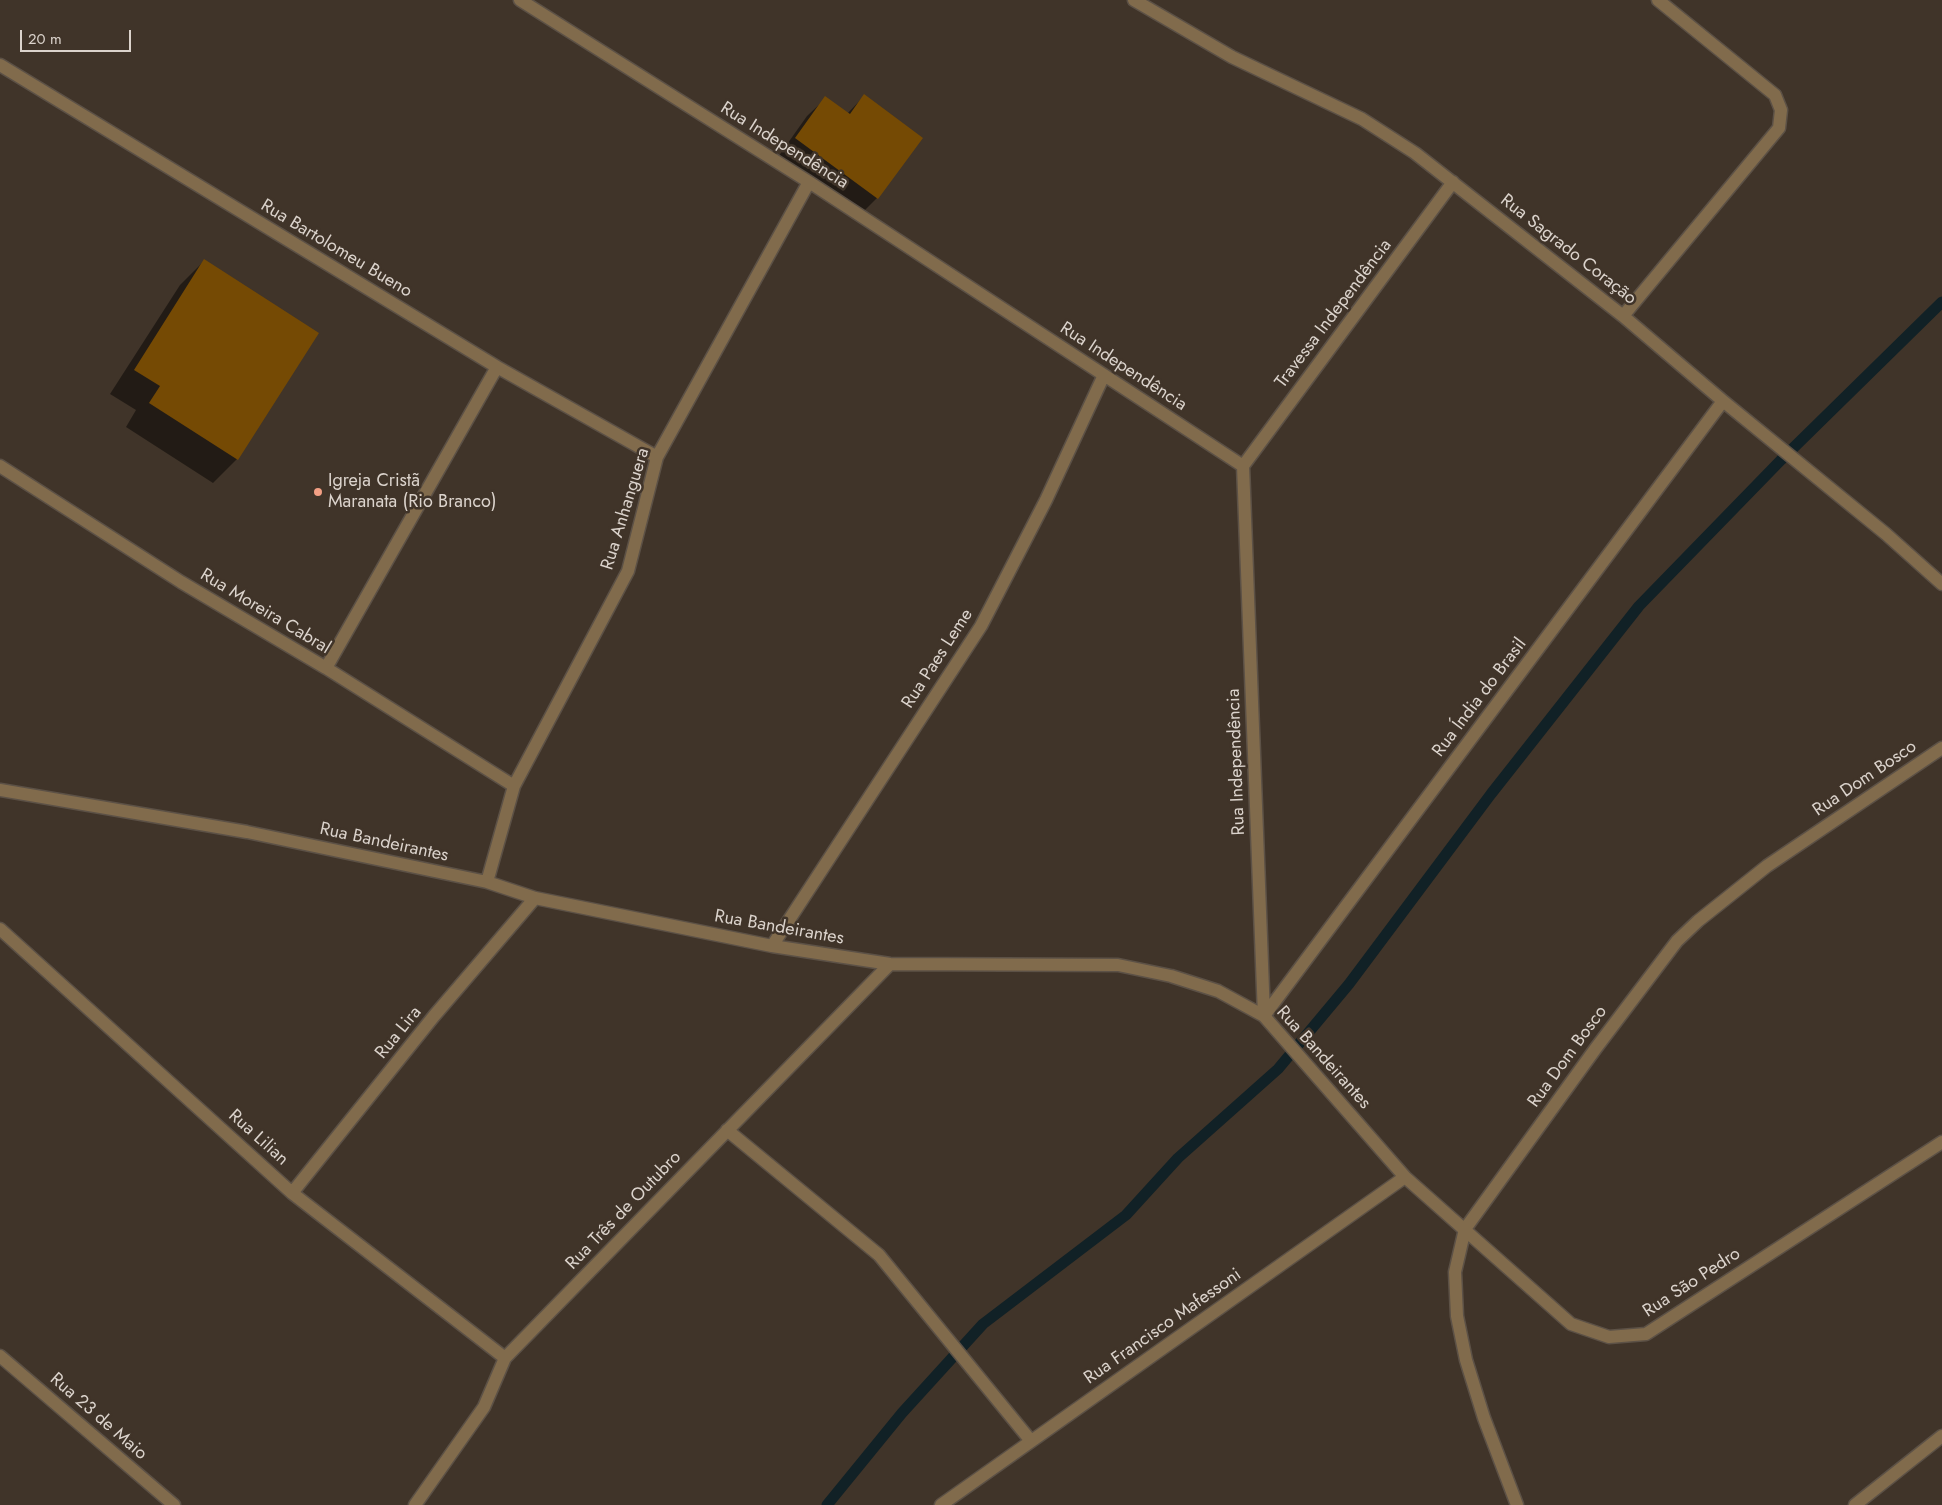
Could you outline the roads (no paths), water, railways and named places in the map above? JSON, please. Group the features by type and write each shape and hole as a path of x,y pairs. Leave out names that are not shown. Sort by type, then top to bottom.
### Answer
{"street":[{"name":"Rua Independência","path":"520,0 809,182 1242,466 1264,1016"},
{"name":"Rua Sagrado Coração","path":"1134,0 1232,57 1362,119 1415,154 1623,316 1723,402 1886,534 1942,584"},
{"path":"1623,316 1779,128 1781,110 1775,95 1658,0"},
{"name":"Rua Bartolomeu Bueno","path":"0,65 497,367 657,457"},
{"name":"Rua Anhanguera","path":"487,882 514,786 628,571 657,457 809,182"},
{"name":"Travessa Independência","path":"1242,466 1453,182"},
{"path":"326,668 497,367"},
{"name":"Rua Paes Leme","path":"772,946 981,626 1046,500 1104,375"},
{"name":"Rua Índia do Brasil","path":"1264,1016 1723,402"},
{"name":"Rua Moreira Cabral","path":"0,466 181,582 326,668 514,786"},
{"name":"Rua Dom Bosco","path":"1517,1505 1481,1409 1466,1360 1457,1316 1456,1272 1465,1229 1676,941 1767,866 1942,748"},
{"name":"Rua Bandeirantes","path":"0,790 247,832 487,882 535,898 772,946 890,964 1118,965 1171,976 1218,991 1264,1016 1405,1177 1465,1229"},
{"name":"Rua Lira","path":"292,1193 434,1016 535,898"},
{"name":"Rua Lilian","path":"0,929 292,1193 505,1358"},
{"name":"Rua Três de Outubro","path":"415,1505 484,1407 505,1358 890,964"},
{"path":"727,1130 879,1255 1031,1441"},
{"name":"Rua São Pedro","path":"1465,1229 1571,1324 1609,1337 1646,1334 1942,1142"},
{"name":"Rua Francisco Mafessoni","path":"941,1505 1405,1177"},
{"name":"Rua 23 de Maio","path":"0,1356 174,1505"},
{"path":"1855,1505 1942,1436"}],"waterway":[{"path":"827,1505 902,1413 983,1324 1126,1215 1178,1158 1278,1069 1349,984 1491,794 1639,606 1781,460 1942,302"}],"place":[{"name":"Igreja Cristã Maranata (Rio Branco)","path":"318,492"}]}
